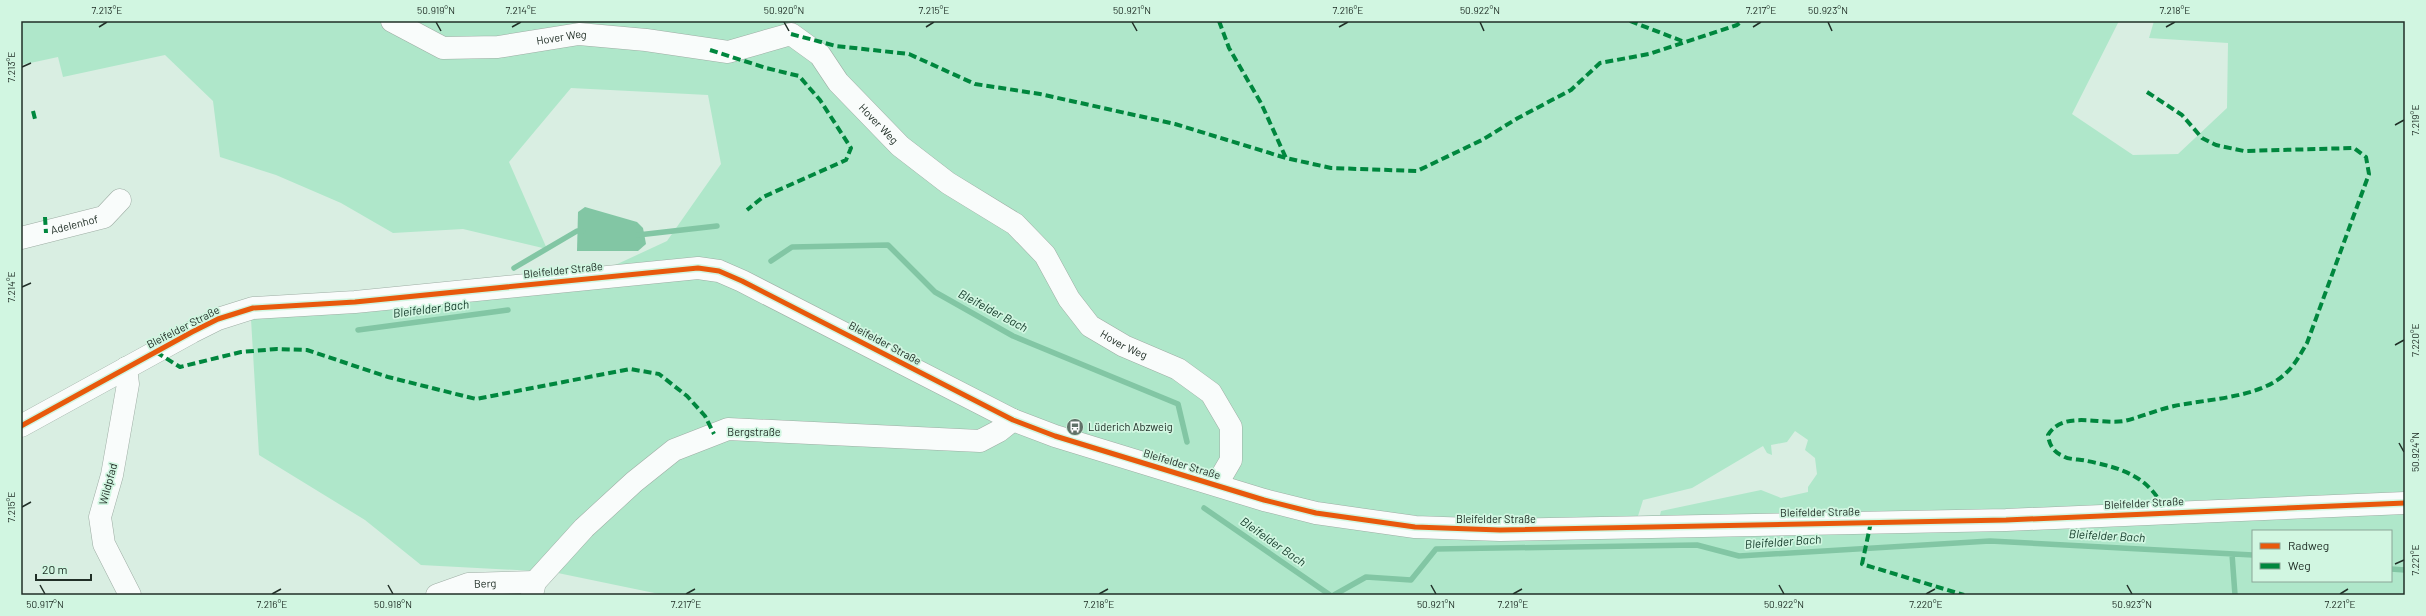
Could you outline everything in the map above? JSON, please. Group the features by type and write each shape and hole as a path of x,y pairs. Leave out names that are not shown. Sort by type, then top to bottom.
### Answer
{"street":[{"name":"Hover Weg","path":"392,21 443,48 498,47 579,34 646,40 728,52 790,34 820,55 838,82 900,146 948,183 1016,224 1045,255 1069,299 1090,326 1124,346 1178,369 1211,393 1231,427 1231,460 1217,484"},
{"name":"Adelenhof","path":"21,238 104,217 120,200"},
{"name":"Bleifelder Straße","path":"21,426 218,319 253,308 355,302 698,268 719,271 742,281 1013,420 1055,436 1316,514 1415,528 1454,530 2006,520 2405,503"},
{"name":"Wildpfad","path":"126,368 128,384 126,398 112,475 100,517 104,544 130,595"},
{"name":"Bergstraße","path":"534,588 584,528 634,482 674,450 728,429 980,441 999,431 1013,420"},
{"name":"Berg","path":"437,595 468,584 534,588"}],"shaded area":[{"path":"21,21 2119,21 2072,114 2133,155 2178,154 2227,108 2228,43 2149,38 2154,21 2405,21 2405,595 664,595 553,572 421,565 365,520 259,455 251,319 585,279 667,241 721,164 708,95 571,88 509,162 547,249 463,229 393,233 341,203 276,175 220,157 213,101 165,55 63,77 58,57 21,65","holes":["1795,431 1808,440 1805,450 1815,458 1817,474 1808,487 1808,492 1781,498 1761,490 1661,511 1660,515 1638,516 1643,500 1692,488 1763,446 1767,453 1772,455 1771,445 1787,442"]},
{"path":"585,207 637,222 643,228 646,244 638,251 577,251 578,212"}],"waterway":[{"name":"Bleifelder Bach","path":"638,235 717,226"},
{"name":"Bleifelder Bach","path":"514,268 577,231 583,231"},
{"name":"Bleifelder Bach","path":"771,261 792,247 888,245 935,292 1013,336 1178,404 1187,442"},
{"name":"Bleifelder Bach","path":"358,330 508,310"},
{"name":"Bleifelder Bach","path":"1204,508 1330,595"},
{"name":"Bleifelder Bach","path":"1334,595 1366,577 1411,580 1436,549 1697,545 1739,556 1990,541 2252,555"},
{"path":"2232,554 2235,595"},
{"name":"Bleifelder Bach","path":"2392,569 2405,570"}],"marked path":[{"path":"1219,21 1229,48 1261,103 1286,158"},
{"path":"1630,21 1682,41"},
{"path":"791,34 836,46 909,54 975,84 1040,94 1175,124 1286,158 1331,168 1417,171 1482,140 1518,118 1571,90 1600,63 1649,54 1737,25 1742,21"},
{"path":"710,50 766,68 799,76 820,100 851,148 846,160 763,197 747,210"},
{"path":"2147,92 2182,115 2202,138 2216,145 2244,151 2354,148 2366,157 2369,174 2307,343 2295,363 2286,373 2263,388 2248,393 2174,406 2124,421 2072,421 2055,427 2048,435 2049,442 2054,450 2065,457 2112,467 2134,476 2152,490 2165,512"},
{"path":"33,111 35,119"},
{"path":"45,217 46,233"},
{"path":"156,352 180,367 241,352 277,349 307,350 388,377 476,399 630,369 659,374 687,396 705,416 714,434"},
{"path":"1871,522 1862,564 1964,595"}],"cycle path":[{"path":"21,426 192,332 218,319 253,308 355,302 698,268 719,271 742,281 1013,420 1055,436 1264,500 1316,513 1415,527 1500,530 2006,520 2405,503"}],"place":[{"name":"Lüderich Abzweig","path":"1075,427"}]}
